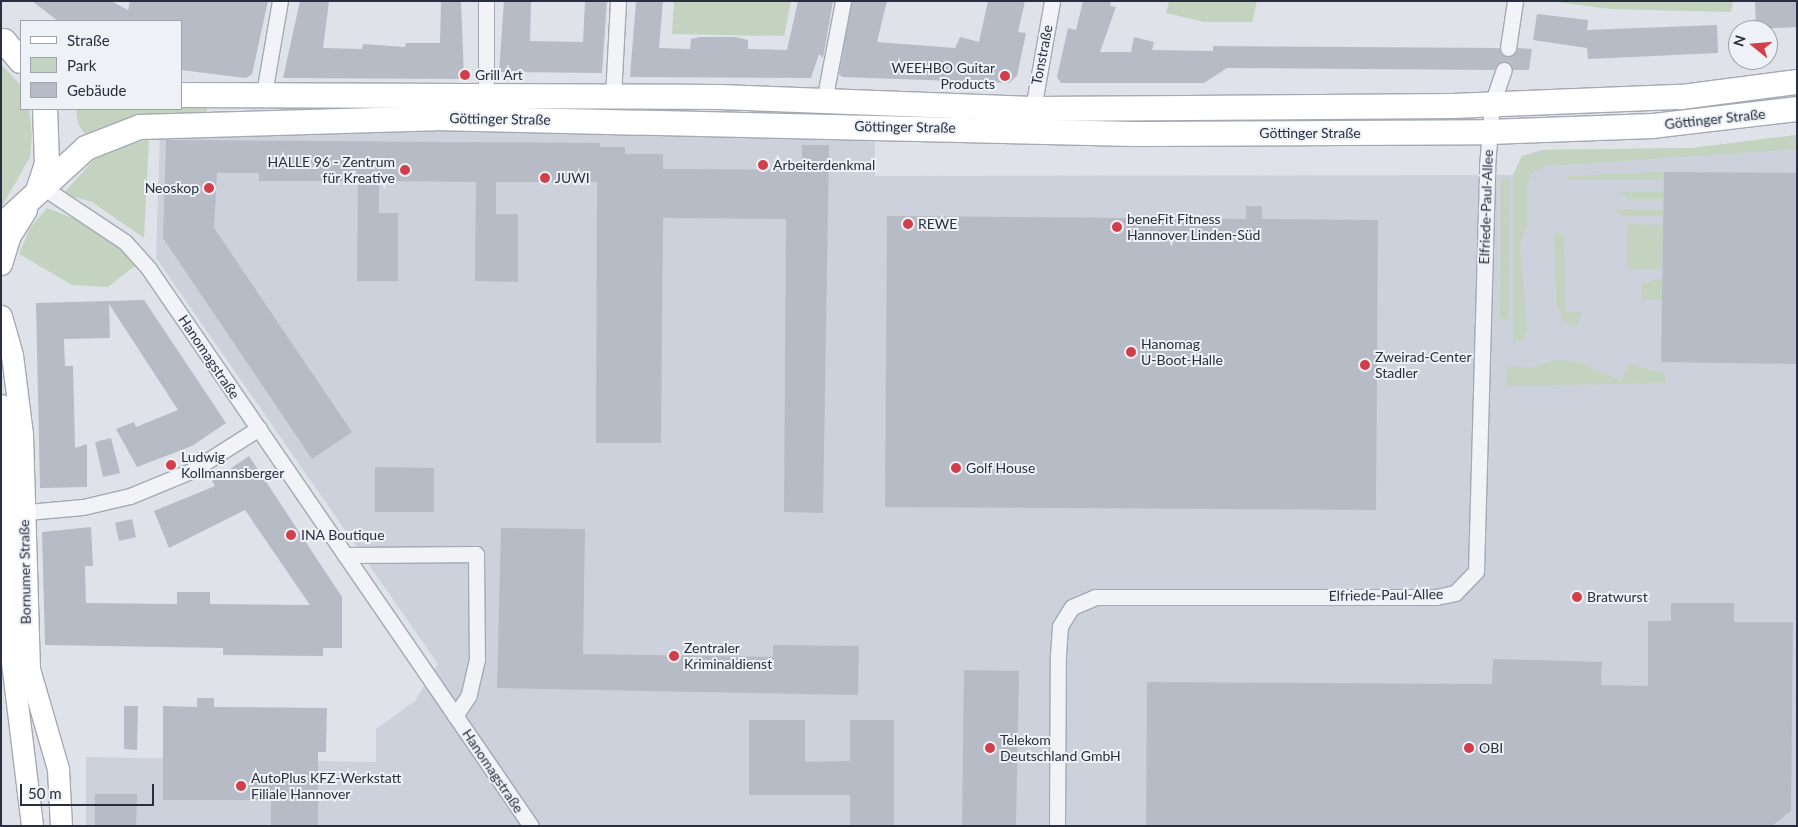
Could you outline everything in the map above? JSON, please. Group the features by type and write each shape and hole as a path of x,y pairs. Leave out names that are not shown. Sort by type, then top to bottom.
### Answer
{"main road":[{"path":"9,42 20,58"},
{"name":"Göttinger Straße","path":"182,95 263,99 486,95 612,96 824,101 1033,109 1492,104 1681,97 1797,82"},
{"name":"Göttinger Straße","path":"1,226 98,140 140,127 188,124 436,118 1132,134 1489,132 1653,126 1797,109"},
{"path":"1,264 9,236 40,191 47,163 45,110"},
{"name":"Bornumer Straße","path":"1,316 17,389 15,513 7,669 28,763 32,826"},
{"name":"Bornumer Straße","path":"1,405 15,513 29,669 58,769 61,826"}],"street":[{"path":"263,99 280,1"},
{"path":"486,1 486,95"},
{"path":"612,96 618,1"},
{"path":"824,101 823,86 843,1"},
{"name":"Tonstraße","path":"1033,109 1052,1"},
{"path":"1508,48 1515,1"},
{"name":"Elfriede-Paul-Allee","path":"1057,826 1058,655 1060,626 1072,607 1095,597 1436,597 1455,593 1472,577 1479,555 1489,132 1492,104 1504,70"},
{"name":"Hanomagstraße","path":"40,191 125,242 259,428 531,826"},
{"path":"15,513 130,496 192,470 259,428"},
{"name":"Hanomagstraße","path":"346,555 476,554 477,659 468,696 456,716"}],"shaded area":[{"path":"620,128 875,132 875,176 1513,175 1522,156 1542,150 1692,148 1797,135 1797,826 86,826 86,757 376,762 376,729 415,701 438,664 156,258 160,134"}],"green space":[{"path":"674,1 791,1 784,36 672,34"},
{"path":"1169,1 1257,1 1252,22 1204,22 1166,13"},
{"path":"1549,1 1733,1 1731,12 1610,9"},
{"path":"1,64 20,85 20,110 29,110 32,135 30,157 1,208"},
{"path":"182,105 207,108 207,116 88,138 78,124 76,110 182,110"},
{"path":"1797,135 1797,149 1545,166 1533,172 1527,183 1527,226 1520,244 1527,331 1524,339 1513,343 1513,175 1522,156 1542,150 1692,148"},
{"path":"149,139 144,238 92,202 63,194 99,154"},
{"path":"1664,172 1663,180 1568,180 1568,176"},
{"path":"1501,177 1510,177 1509,319 1500,319"},
{"path":"1620,192 1663,192 1663,199 1628,199"},
{"path":"47,208 83,222 119,246 136,265 108,287 72,285 19,254 30,228"},
{"path":"1614,209 1663,210 1663,216 1622,216"},
{"path":"1628,224 1663,225 1662,269 1627,270"},
{"path":"1554,234 1564,234 1565,312 1582,312 1577,327 1563,320 1557,307"},
{"path":"1662,278 1662,300 1641,300 1642,284"},
{"path":"1555,360 1576,361 1622,381 1628,363 1665,374 1665,383 1506,386 1508,366 1533,368"}],"building":[{"path":"32,1 111,1 128,10 130,1 268,1 252,74 246,78 182,70 182,20 57,20"},
{"path":"300,1 329,1 323,48 362,49 363,44 405,47 406,43 440,43 441,1 461,1 464,79 283,78"},
{"path":"504,1 531,1 530,41 583,42 585,1 607,1 602,73 499,72"},
{"path":"636,1 663,1 659,48 690,49 691,39 701,37 735,37 748,40 748,49 787,50 798,1 833,1 823,58 819,54 811,78 630,77"},
{"path":"852,1 887,1 877,42 955,48 960,37 979,42 988,1 1025,1 1018,32 1026,33 1017,76 1009,83 842,77 839,74"},
{"path":"1083,1 1111,1 1110,6 1116,7 1100,52 1131,52 1134,37 1154,42 1152,50 1213,51 1213,46 1499,48 1507,57 1517,48 1532,49 1529,70 1513,70 1503,61 1494,70 1227,68 1204,83 1061,83 1057,77 1068,28 1076,30"},
{"path":"1755,1 1797,1 1797,27 1778,28 1778,20 1756,20"},
{"path":"1537,14 1588,20 1587,30 1717,25 1718,53 1588,59 1587,48 1533,40"},
{"path":"166,140 600,143 600,147 625,147 625,154 663,154 663,169 802,170 802,145 829,145 823,513 784,512 786,219 663,218 661,443 596,443 597,182 496,182 496,214 518,214 518,282 475,281 476,182 379,181 379,213 398,213 398,281 357,281 358,181 259,181 259,173 217,173 214,228 352,432 312,459 163,238"},
{"path":"1664,172 1797,173 1797,364 1661,362"},
{"name":"Hanomag U-Boot-Halle","path":"1246,206 1262,206 1262,219 1378,220 1376,510 885,507 887,216 1246,219"},
{"path":"144,300 226,423 192,446 137,467 116,429 134,422 136,427 178,410 109,304 110,338 64,339 65,366 73,366 75,448 87,444 87,487 40,488 36,303"},
{"path":"111,438 120,473 103,477 95,442"},
{"path":"249,456 342,597 342,648 323,648 323,656 223,655 223,648 45,645 42,532 91,527 93,566 85,566 86,603 177,604 177,592 210,592 210,604 310,605 245,510 169,548 154,511 215,486 212,481"},
{"path":"375,467 434,468 434,512 375,512"},
{"path":"132,519 136,537 119,541 115,523"},
{"path":"501,528 585,529 583,654 773,657 773,645 859,646 858,695 497,688"},
{"name":"OBI","path":"1671,603 1734,603 1734,622 1793,622 1791,811 1772,826 1146,826 1147,682 1492,684 1493,659 1602,662 1601,685 1648,686 1648,621 1671,621"},
{"name":"Telekom Deutschland GmbH","path":"964,670 1019,671 1016,826 962,826"},
{"path":"197,698 214,698 214,707 327,708 326,752 318,752 318,826 271,826 271,800 163,800 163,706 197,707"},
{"path":"124,706 138,706 137,750 124,749"},
{"path":"749,720 805,720 805,762 850,761 850,720 894,720 894,826 850,826 850,795 749,795"},
{"path":"95,794 137,794 136,826 95,826"}],"tunnel":[{"path":"1504,70 1508,48"}],"place":[{"name":"Grill Art","path":"465,75"},
{"name":"WEEHBO Guitar Products","path":"1005,76"},
{"name":"Arbeiterdenkmal","path":"763,165"},
{"name":"HALLE 96 - Zentrum für Kreative","path":"405,170"},
{"name":"JUWI","path":"545,178"},
{"name":"Neoskop","path":"209,188"},
{"name":"REWE","path":"908,224"},
{"name":"beneFit Fitness Hannover Linden-Süd","path":"1117,227"},
{"name":"Hanomag U-Boot-Halle","path":"1131,352"},
{"name":"Zweirad-Center Stadler","path":"1365,365"},
{"name":"Ludwig Kollmannsberger","path":"171,465"},
{"name":"Golf House","path":"956,468"},
{"name":"INA Boutique","path":"291,535"},
{"name":"Bratwurst","path":"1577,597"},
{"name":"Zentraler Kriminaldienst","path":"674,656"},
{"name":"Telekom Deutschland GmbH","path":"990,748"},
{"name":"OBI","path":"1469,748"},
{"name":"AutoPlus KFZ-Werkstatt Filiale Hannover","path":"241,786"}]}
